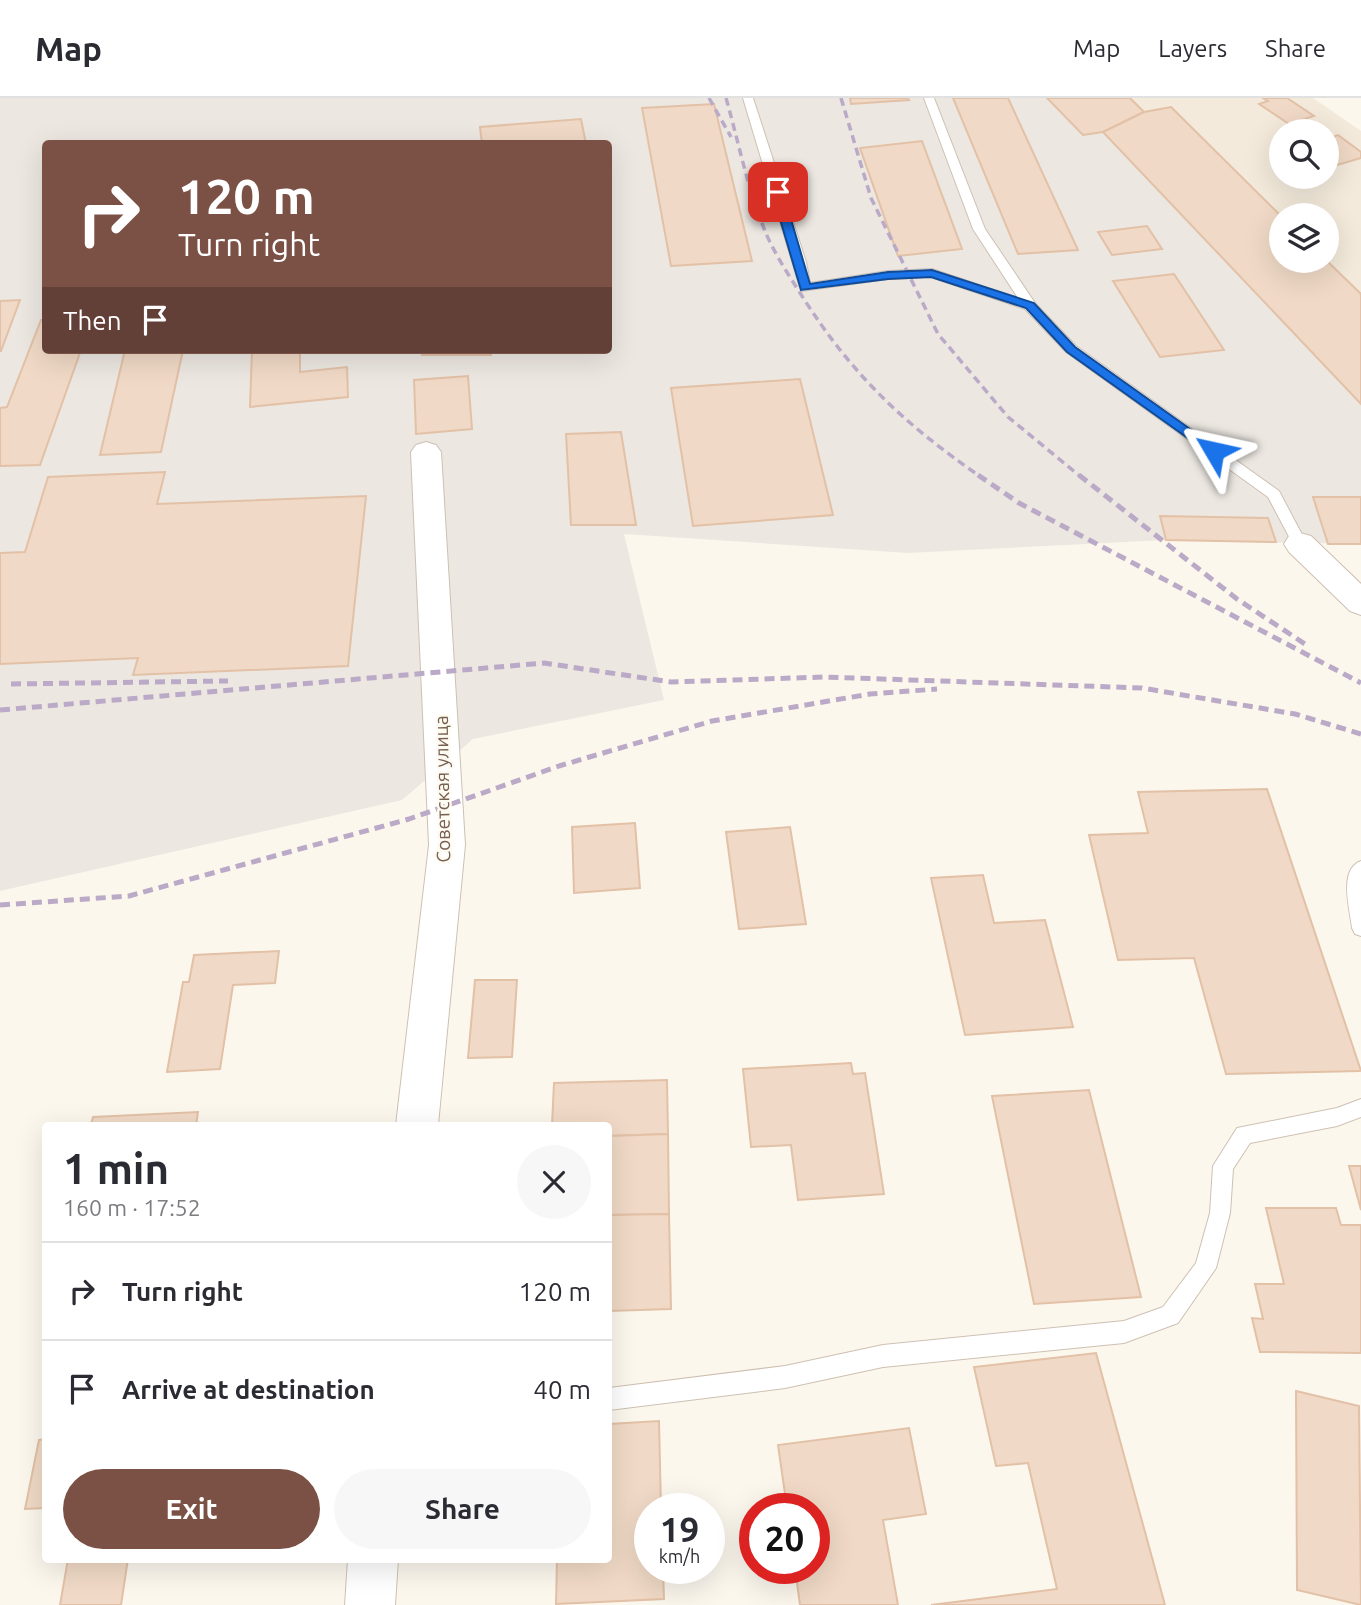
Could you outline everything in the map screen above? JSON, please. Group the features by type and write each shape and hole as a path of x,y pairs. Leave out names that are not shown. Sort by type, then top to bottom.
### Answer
{"street":[{"name":"Советская улица","path":"417,1122 447,845 426,452"},
{"path":"1300,544 1361,603"},
{"path":"370,1605 373,1563"}],"lane":[{"path":"748,98 800,262 805,288 888,275 932,273 1030,306"},
{"path":"929,98 979,229 1030,306 1071,349 1274,494 1300,544"},
{"path":"1361,868 1356,874 1361,928"},
{"path":"612,1399 785,1377 883,1356 1124,1332 1170,1315 1205,1268 1220,1213 1223,1166 1244,1135 1337,1117 1361,1108"}],"shaded area":[{"path":"0,98 1129,98 1144,112 1171,107 1269,204 1269,273 1339,272 1361,294 1361,544 1166,540 908,553 624,534 664,700 473,739 402,800 0,891"},
{"path":"1130,98 1313,98 1361,131 1361,294 1339,272 1339,203 1269,204 1171,107 1144,112"}],"building":[{"path":"850,98 908,98 909,100 851,104"},
{"path":"953,98 1008,98 1078,250 1018,254"},
{"path":"1047,98 1130,98 1144,112 1103,132 1083,135"},
{"path":"1263,98 1287,98 1314,116 1305,119 1282,119 1259,104 1268,101"},
{"path":"714,104 752,261 671,266 642,108"},
{"path":"1171,107 1269,204 1269,273 1339,273 1361,294 1361,404 1103,132 1144,112"},
{"path":"581,119 585,140 482,140 480,127"},
{"path":"1339,136 1361,152 1361,158 1339,165"},
{"path":"922,141 962,249 898,256 860,148"},
{"path":"1147,226 1162,249 1112,255 1098,232"},
{"path":"1174,274 1224,350 1160,357 1113,281"},
{"path":"20,300 1,351 0,351 0,301"},
{"path":"42,320 42,354 80,354 40,465 0,466 0,408 7,407"},
{"path":"124,354 182,354 161,452 100,455"},
{"path":"252,354 300,354 300,372 347,367 348,397 250,407"},
{"path":"422,354 491,354 491,355"},
{"path":"468,376 472,429 416,434 414,380"},
{"path":"800,379 833,515 693,526 671,388"},
{"path":"621,432 636,525 571,525 566,434"},
{"path":"165,472 157,504 366,496 348,666 133,675 138,658 0,664 0,553 25,552 48,477"},
{"path":"1313,497 1361,497 1361,544 1328,544"},
{"path":"1160,516 1268,518 1276,542 1166,540"},
{"path":"1267,789 1361,1071 1226,1074 1194,958 1118,960 1089,835 1148,833 1138,792"},
{"path":"635,823 640,888 574,893 572,827"},
{"path":"790,827 806,924 739,929 726,832"},
{"path":"983,875 994,923 1045,920 1073,1027 965,1035 931,878"},
{"path":"279,951 275,983 233,985 220,1069 167,1072 183,982 189,982 194,955"},
{"path":"475,980 517,980 512,1057 468,1058"},
{"path":"851,1063 853,1074 865,1073 884,1194 798,1200 791,1145 751,1147 743,1069"},
{"path":"667,1080 668,1134 612,1136 612,1122 552,1122 554,1083"},
{"path":"1089,1090 1141,1297 1034,1304 992,1096"},
{"path":"198,1112 196,1122 92,1122 93,1117"},
{"path":"668,1134 669,1214 612,1215 612,1136"},
{"path":"1349,1166 1361,1166 1361,1210"},
{"path":"1266,1208 1336,1208 1341,1225 1361,1225 1361,1353 1260,1352 1252,1318 1263,1319 1255,1284 1284,1284"},
{"path":"669,1214 671,1309 612,1311 612,1215"},
{"path":"1096,1353 1165,1605 931,1605 1057,1589 1028,1463 996,1466 974,1367"},
{"path":"1296,1391 1359,1406 1361,1605 1297,1590"},
{"path":"659,1421 661,1493 634,1493 634,1584 664,1584 664,1599 556,1604 557,1563 612,1563 612,1424"},
{"path":"909,1428 926,1514 883,1520 898,1605 800,1605 797,1584 830,1584 830,1493 785,1493 778,1445"},
{"path":"39,1440 42,1440 42,1508 25,1509"},
{"path":"67,1563 127,1563 121,1605 60,1605"}],"railway":[{"path":"709,98 731,137"},
{"path":"726,98 752,195 767,235 786,271 821,324 881,396 928,437 981,477"},
{"path":"841,98 871,198 938,334 1008,417 1081,477"},
{"path":"978,475 1019,503 1361,683"},
{"path":"1079,475 1237,599 1308,646"},
{"path":"0,710 544,663 671,682 824,677 1142,688 1295,714 1361,734"},
{"path":"11,684 228,681"},
{"path":"0,905 129,896 409,819 559,766 712,721 870,694 937,689"}],"route":[{"path":"778,192 800,262 805,288 888,275 932,273 1030,306 1071,349 1214,451"}]}
